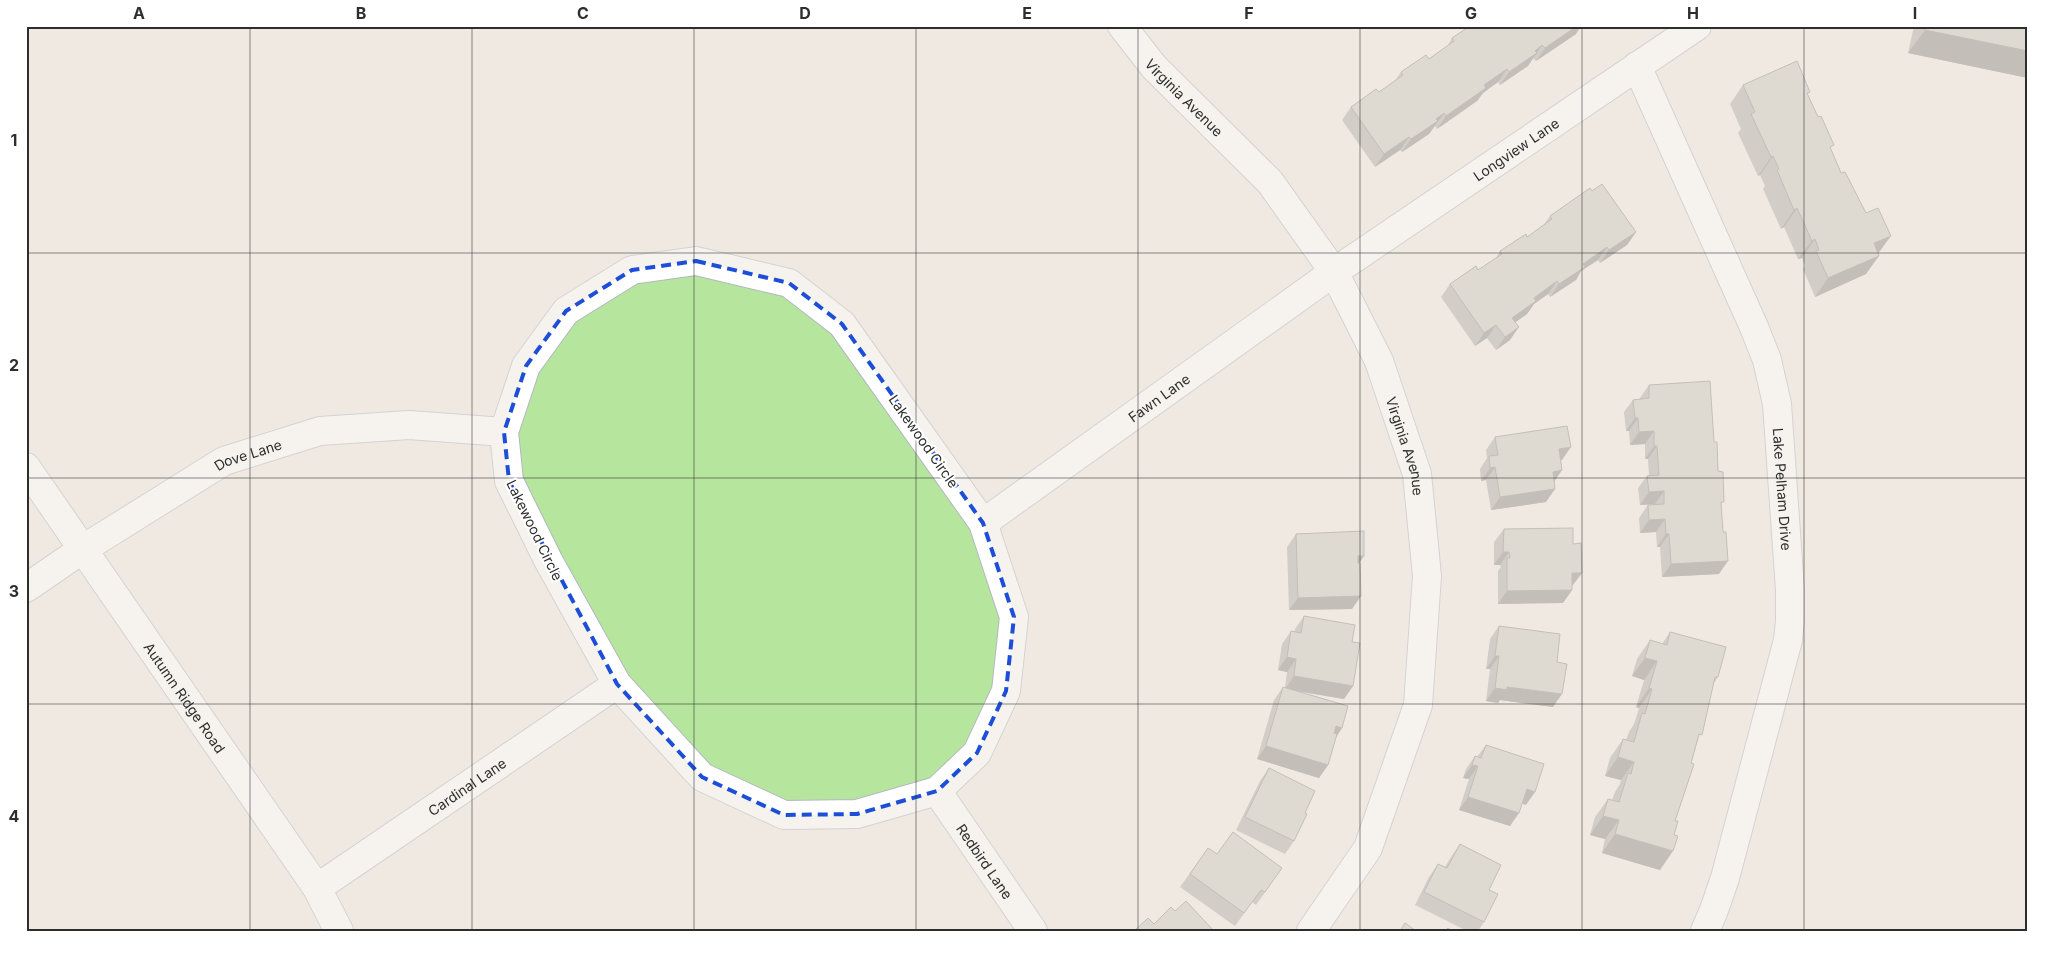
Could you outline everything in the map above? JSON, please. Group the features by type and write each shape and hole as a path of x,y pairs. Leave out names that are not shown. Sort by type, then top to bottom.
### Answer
{"street":[{"name":"Virginia Avenue","path":"1122,26 1154,67 1270,182 1334,272 1380,361 1418,474 1427,576 1418,705 1368,848 1311,931"},
{"name":"Longview Lane","path":"1334,272 1697,26"},
{"name":"Lake Pelham Drive","path":"1637,66 1754,327 1767,360 1777,404 1790,590 1788,640 1725,878 1705,931"},
{"name":"Lakewood Circle","path":"696,262 789,282 842,324 983,523 1014,617 1006,691 977,753 937,791 857,814 784,815 702,777 617,684 548,560 509,481 504,432 526,366 566,311 632,270 696,262"},
{"name":"Fawn Lane","path":"983,523 1334,272"},
{"name":"Dove Lane","path":"26,588 83,549 224,461 320,430 409,425 504,432"},
{"name":"Autumn Ridge Road","path":"26,467 317,888 339,931"},
{"name":"Cardinal Lane","path":"317,888 617,684"},
{"name":"Redbird Lane","path":"937,791 1033,931"}],"highlighted area":[{"path":"696,261 789,283 842,324 983,523 1014,617 1006,691 977,753 937,791 857,814 784,815 702,777 617,684 509,481 504,432 526,366 566,311 632,270"}],"green space":[{"path":"727,269 789,283 842,324 983,523 1014,617 1006,691 937,791 831,815 702,777 617,684 509,481 504,432 552,330 632,270"}],"building":[{"path":"1470,26 1577,26 1545,48 1542,45 1535,51 1537,53 1509,72 1507,69 1484,85 1486,88 1446,116 1444,113 1436,119 1438,121 1384,154 1351,107 1376,89 1379,92 1403,75 1401,72 1426,55 1429,59 1454,41 1452,38"},
{"path":"1926,26 2028,26 2028,51 1925,30"},
{"path":"1797,61 1810,92 1807,93 1818,117 1821,116 1834,145 1830,147 1841,173 1845,172 1866,213 1878,208 1891,236 1874,243 1879,256 1828,278 1816,251 1819,250 1815,239 1812,241 1797,208 1794,210 1777,170 1779,169 1773,156 1771,157 1751,114 1755,112 1743,85"},
{"path":"1602,184 1636,232 1609,250 1607,247 1583,264 1585,267 1559,284 1557,281 1534,298 1536,301 1512,318 1519,327 1505,337 1496,325 1484,333 1450,284 1476,266 1478,270 1502,254 1500,251 1526,234 1527,237 1552,219 1550,216 1590,188 1592,191"},
{"path":"1710,381 1714,442 1717,442 1718,471 1723,472 1724,502 1721,502 1723,532 1726,532 1728,561 1671,564 1669,534 1666,534 1665,519 1649,520 1648,505 1664,504 1664,491 1649,492 1647,476 1659,475 1657,446 1654,446 1654,431 1639,432 1638,418 1635,418 1633,400 1649,398 1649,385"},
{"path":"1567,426 1571,447 1559,449 1562,470 1553,472 1555,489 1500,497 1495,467 1490,468 1489,456 1498,455 1495,437"},
{"path":"1573,528 1573,544 1581,543 1582,573 1572,573 1572,590 1507,591 1507,558 1510,558 1509,552 1503,552 1504,529"},
{"path":"1364,531 1364,556 1358,556 1361,596 1298,598 1296,534"},
{"path":"1304,616 1355,625 1352,642 1360,643 1353,686 1294,676 1296,659 1287,657 1291,631 1301,633"},
{"path":"1499,626 1560,634 1557,662 1567,664 1562,694 1507,687 1507,690 1495,688 1499,656 1495,656"},
{"path":"1670,632 1726,647 1718,677 1715,677 1702,735 1699,734 1691,763 1694,764 1675,821 1678,821 1674,835 1678,836 1673,851 1615,834 1619,820 1603,816 1608,799 1619,802 1628,773 1631,774 1634,762 1618,757 1623,739 1634,742 1642,713 1645,714 1652,689 1649,688 1657,661 1645,658 1650,640 1667,645"},
{"path":"1283,687 1348,706 1342,728 1336,726 1334,733 1337,734 1328,765 1266,746"},
{"path":"1486,745 1544,764 1535,792 1527,789 1519,813 1468,797 1478,766 1472,765 1475,756 1481,758"},
{"path":"1269,768 1315,791 1305,813 1307,814 1294,841 1245,817"},
{"path":"1233,832 1282,868 1265,892 1261,890 1244,913 1190,874 1208,848 1217,854"},
{"path":"1460,844 1501,865 1489,890 1498,894 1484,922 1424,892 1438,864 1447,868"},
{"path":"1186,901 1214,931 1134,931 1148,918 1154,924 1171,907 1175,911"},
{"path":"1405,923 1416,931 1400,931"}]}
